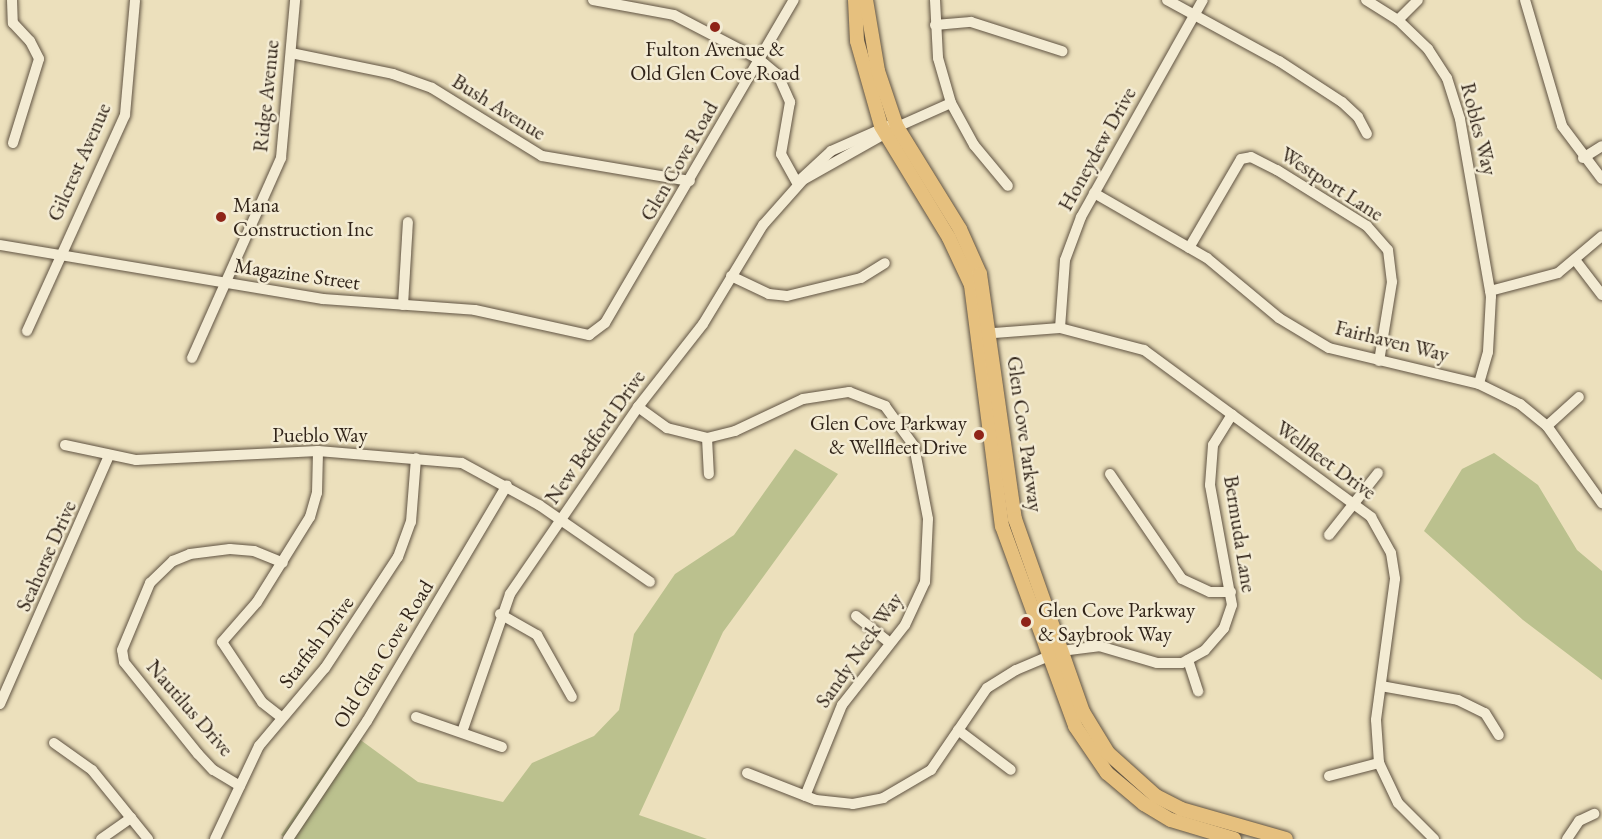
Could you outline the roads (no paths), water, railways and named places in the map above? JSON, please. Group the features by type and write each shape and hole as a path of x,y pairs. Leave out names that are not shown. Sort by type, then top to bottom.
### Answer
{"main road":[{"name":"Glen Cove Parkway","path":"855,0 857,41 888,130 975,260 1002,526 1055,654 1091,727 1131,778 1181,809 1286,839"},
{"name":"Glen Cove Parkway","path":"866,0 888,130"},
{"name":"Glen Cove Parkway","path":"1055,654 1075,726 1114,780 1171,820 1234,839"}],"street":[{"path":"12,0 13,23 30,41 39,59 13,143"},
{"name":"Gilcrest Avenue","path":"27,331 58,254 125,115 135,0"},
{"name":"Ridge Avenue","path":"192,358 283,152 295,0"},
{"path":"593,0 674,15 760,60 783,81 789,94 781,154 798,185"},
{"name":"Glen Cove Road","path":"589,334 605,323 794,0"},
{"path":"935,0 935,25 951,103 974,145 1008,186"},
{"path":"1167,0 1279,61 1342,102 1358,117 1367,134"},
{"name":"Honeydew Drive","path":"1060,328 1067,250 1094,193 1203,0"},
{"name":"Robles Way","path":"1366,0 1398,20 1428,49 1446,78 1474,195 1490,291 1488,352 1479,384"},
{"path":"1398,20 1418,0"},
{"path":"1525,0 1562,126 1583,158 1602,178"},
{"path":"935,25 971,22 1062,51"},
{"name":"Bush Avenue","path":"291,53 393,74 432,88 542,156 690,181"},
{"name":"New Bedford Drive","path":"462,732 500,614 560,520 638,407 703,324 763,225 798,185 805,172 831,151 951,103"},
{"path":"1583,158 1602,146"},
{"name":"Westport Lane","path":"1189,248 1241,159 1251,158 1277,170 1368,226 1388,250 1392,282 1379,361"},
{"name":"Fairhaven Way","path":"1094,193 1189,248 1304,334 1329,348 1479,384 1520,404 1547,426 1602,502"},
{"path":"403,305 408,222"},
{"path":"1490,291 1536,282 1576,261 1602,236"},
{"name":"Magazine Street","path":"0,245 225,284 403,305 475,310 589,334"},
{"path":"1576,261 1602,295"},
{"path":"731,276 768,294 787,296 861,278 885,263"},
{"name":"Wellfleet Drive","path":"984,334 1060,328 1144,351 1354,503 1379,528 1394,565 1394,594 1376,720 1379,763 1398,803 1434,839"},
{"name":"Sandy Neck Way","path":"638,407 667,428 707,438 735,431 803,399 837,391 885,406 902,424 919,468 929,549 917,604 842,705 805,796"},
{"path":"1547,426 1579,398"},
{"name":"Bermuda Lane","path":"1188,660 1205,650 1224,628 1231,592 1210,484 1213,445 1232,415"},
{"path":"707,438 709,474"},
{"name":"Pueblo Way","path":"65,445 109,456 175,460 318,451 462,463 507,485 650,582"},
{"path":"281,717 262,702 222,642 257,602 283,563 315,504 318,451"},
{"name":"Seahorse Drive","path":"0,704 109,456"},
{"name":"Starfish Drive","path":"215,839 260,746 281,717 325,668 398,557 411,522 416,458"},
{"path":"1329,535 1378,473"},
{"path":"1110,474 1182,579 1210,592 1231,592"},
{"name":"Old Glen Cove Road","path":"288,839 367,722 507,485"},
{"name":"Nautilus Drive","path":"240,786 213,770 198,754 124,662 122,650 150,583 173,561 208,550 242,549 283,563"},
{"path":"500,614 537,635 572,697"},
{"path":"856,616 890,643"},
{"path":"747,773 805,796 853,804 898,793 931,770 987,688 1055,654 1099,646 1157,663 1188,660 1198,691"},
{"path":"1381,686 1458,700 1485,713 1499,735"},
{"path":"416,717 502,747"},
{"path":"958,730 1011,770"},
{"path":"54,742 92,771 148,839"},
{"path":"1329,776 1379,763"},
{"path":"1568,839 1579,821 1594,814"},
{"path":"101,839 130,818"}],"place":[{"name":"Fulton Avenue & Old Glen Cove Road","path":"715,27"},
{"name":"Mana Construction Inc","path":"221,217"},
{"name":"Glen Cove Parkway & Wellfleet Drive","path":"979,435"},
{"name":"Glen Cove Parkway & Saybrook Way","path":"1026,622"}]}
